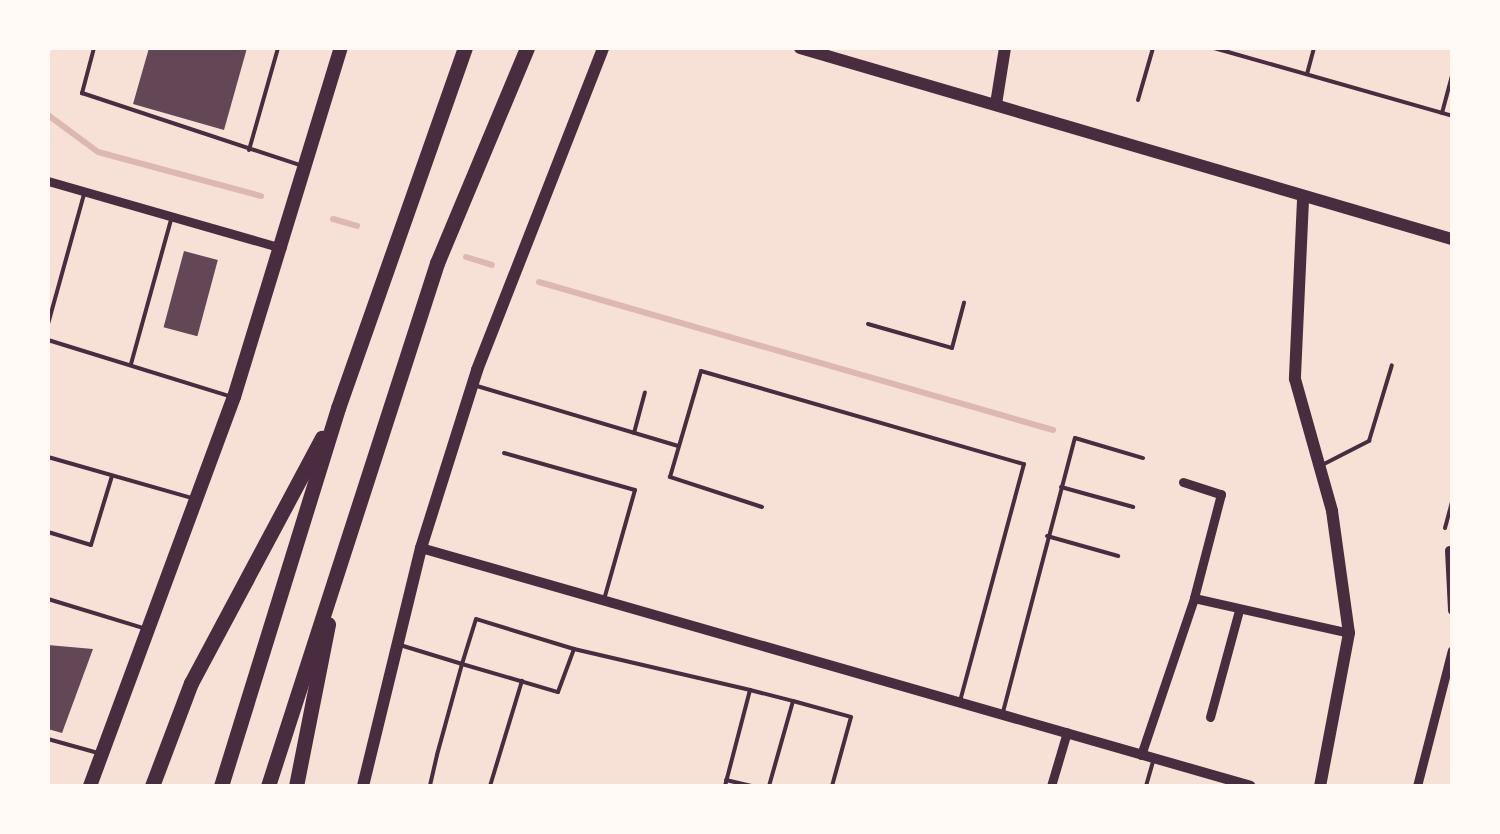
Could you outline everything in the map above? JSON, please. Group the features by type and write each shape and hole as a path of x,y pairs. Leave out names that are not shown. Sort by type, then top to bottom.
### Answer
{"highway":[{"path":"222,784 338,408 465,48"},
{"path":"268,786 438,263 526,48"},
{"path":"152,786 190,682 338,408"},
{"path":"296,786 342,549"}],"main road":[{"path":"90,786 234,397 341,48"},
{"path":"364,786 395,644 472,384 603,48"},
{"path":"800,48 1304,200 1452,239"},
{"path":"996,104 1005,48"},
{"path":"1304,200 1295,379 1320,466 1349,632 1320,786"}],"street":[{"path":"48,181 282,248"},
{"path":"1141,754 1194,598 1220,494 1183,482"},
{"path":"421,548 1252,786"},
{"path":"1449,550 1452,610"},
{"path":"1194,598 1349,632"},
{"path":"1210,717 1239,610"},
{"path":"1417,786 1452,650"},
{"path":"1051,786 1066,732"}],"lane":[{"path":"94,48 82,93 304,166"},
{"path":"249,150 278,48"},
{"path":"1138,100 1153,48"},
{"path":"1214,48 1452,116"},
{"path":"1307,74 1314,48"},
{"path":"1442,113 1452,76"},
{"path":"48,324 85,192"},
{"path":"130,364 172,216"},
{"path":"868,324 952,348 964,303"},
{"path":"48,340 234,397"},
{"path":"1320,466 1370,441 1392,364"},
{"path":"762,507 670,478 700,371 1024,464 960,702"},
{"path":"472,384 678,446"},
{"path":"634,433 645,392"},
{"path":"1003,714 1075,438 1143,458"},
{"path":"504,453 635,490 604,601"},
{"path":"48,458 196,500"},
{"path":"48,532 91,544 112,476"},
{"path":"1061,486 1132,507"},
{"path":"1445,528 1452,502"},
{"path":"1047,536 1118,556"},
{"path":"48,599 149,630"},
{"path":"430,786 476,618 574,649 851,717 832,786"},
{"path":"395,644 558,692 574,649"},
{"path":"490,786 522,681"},
{"path":"750,690 726,783 752,786"},
{"path":"769,786 793,701"},
{"path":"48,738 102,755"},
{"path":"1146,786 1154,758"}],"building":[{"path":"149,48 247,48 224,130 133,104"},
{"path":"184,251 218,260 197,336 164,327"},
{"path":"48,645 93,649 62,733 48,729"}],"waterway":[{"path":"48,115 98,152 261,196"},
{"path":"333,219 357,226"},
{"path":"466,257 492,265"},
{"path":"539,282 1053,430"}]}
